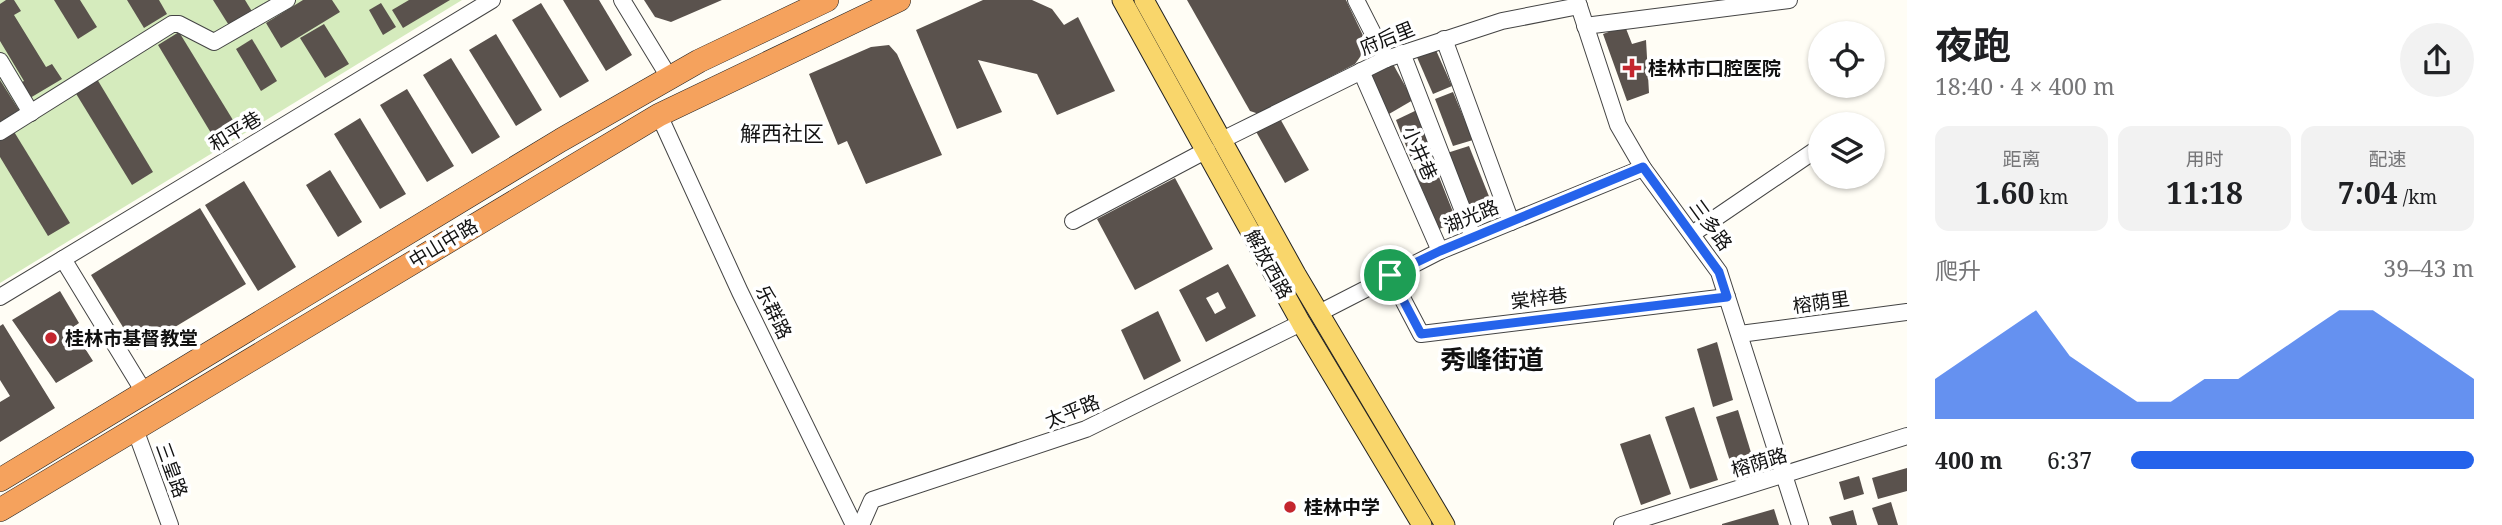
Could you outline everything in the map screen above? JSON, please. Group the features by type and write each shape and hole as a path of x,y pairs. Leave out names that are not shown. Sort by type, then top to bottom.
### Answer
{"highway":[{"name":"中山中路","path":"0,480 669,77 827,0"},
{"name":"中山中路","path":"0,510 659,115 898,0"}],"main road":[{"name":"解放西路","path":"1146,1 1301,323 1422,525"},
{"name":"解放西路","path":"1122,3 1215,145 1319,313 1445,525"}],"street":[{"path":"0,132 174,23 214,42 264,6 287,0"},
{"name":"和平巷","path":"0,298 492,0"},
{"path":"622,0 669,77"},
{"path":"1356,0 1394,56 1473,237"},
{"path":"1586,26 1789,0"},
{"name":"府后里","path":"1073,220 1215,145 1394,56 1502,21 1578,3"},
{"name":"三多路","path":"1578,3 1618,125 1643,167 1719,272 1800,525"},
{"path":"1444,39 1511,222"},
{"path":"0,61 31,113"},
{"name":"小井巷","path":"1361,71 1440,251"},
{"name":"乐群路","path":"659,115 740,292 854,525"},
{"path":"1692,234 1808,155"},
{"name":"湖光路","path":"1319,313 1440,251 1643,167"},
{"path":"63,259 144,392"},
{"name":"棠梓巷","path":"1390,275 1421,334 1727,297"},
{"name":"榕荫里","path":"1740,334 1907,312"},
{"name":"太平路","path":"861,525 872,500 1086,429 1158,396 1301,323"},
{"name":"三皇路","path":"135,429 170,525"},
{"name":"榕荫路","path":"1622,525 1786,476 1907,436"}],"green space":[{"path":"0,0 462,0 0,283"}],"building":[{"path":"6,0 14,0 21,11 14,15 46,67 52,64 62,79 30,98 20,83 24,81 0,41 0,4"},
{"path":"54,0 80,0 97,27 78,39"},
{"path":"127,0 159,0 167,14 144,28"},
{"path":"213,0 245,0 253,13 230,27"},
{"path":"303,0 332,0 340,12 281,48 266,23"},
{"path":"409,0 450,0 403,28 392,10"},
{"path":"563,0 599,0 632,55 606,71"},
{"path":"644,0 722,0 671,22 655,17"},
{"path":"983,0 1032,0 1052,9 1064,25 1078,17 1115,91 1057,115 1037,74 978,60 1002,112 957,129 916,30"},
{"path":"1187,0 1346,0 1368,46 1355,64 1259,114 1250,111"},
{"path":"381,3 396,27 383,35 369,10"},
{"path":"541,3 589,81 560,98 512,20"},
{"path":"324,24 349,64 325,78 300,38"},
{"name":"桂林市口腔医院","path":"1625,26 1632,44 1646,40 1649,93 1627,101 1603,34"},
{"path":"179,32 236,125 214,138 158,45"},
{"path":"496,34 542,110 516,126 469,50"},
{"path":"252,39 277,81 261,91 236,49"},
{"path":"889,45 897,54 942,155 866,184 847,141 838,145 809,74 871,47"},
{"path":"1435,48 1452,86 1433,94 1416,55"},
{"path":"451,58 500,137 472,154 423,75"},
{"path":"1393,64 1413,100 1389,114 1369,76"},
{"path":"97,79 153,172 132,185 75,92"},
{"path":"0,80 19,110 0,122"},
{"path":"407,89 454,166 427,182 380,105"},
{"path":"1453,92 1473,140 1453,146 1435,99"},
{"path":"1417,110 1434,155 1413,164 1396,120"},
{"path":"1278,115 1309,170 1285,183 1254,128"},
{"path":"360,118 406,194 380,209 334,134"},
{"path":"13,130 70,223 48,236 0,157 0,138"},
{"path":"1469,146 1492,204 1471,213 1447,153"},
{"path":"1433,162 1457,222 1439,229 1414,170"},
{"path":"330,170 362,222 338,237 306,185"},
{"path":"1175,178 1213,249 1135,290 1097,219"},
{"path":"244,181 296,267 258,291 205,205"},
{"path":"200,208 246,284 137,350 91,275"},
{"path":"1228,264 1256,316 1206,342 1179,290","holes":["1218,292 1226,308 1215,314 1206,298"]},
{"name":"桂林市基督教堂","path":"60,291 79,323 72,328 93,361 56,383 12,320"},
{"path":"1158,311 1181,361 1144,380 1121,330"},
{"path":"3,324 55,408 0,442 0,402 10,396 0,380 0,326"},
{"path":"1717,342 1733,400 1713,407 1697,349"},
{"path":"1694,407 1718,480 1690,489 1665,417"},
{"path":"1738,410 1757,472 1735,477 1716,417"},
{"path":"1650,434 1671,494 1641,505 1620,444"},
{"path":"1907,468 1907,491 1878,499 1872,478"},
{"path":"1859,476 1864,494 1844,500 1839,482"},
{"path":"1891,502 1898,525 1878,525 1872,508"},
{"path":"1774,509 1779,525 1722,525 1722,524"},
{"path":"1853,510 1857,525 1832,525 1829,517"}],"place":[{"name":"桂林市口腔医院","path":"1632,68"},
{"name":"桂林市基督教堂","path":"51,338"},
{"name":"桂林中学","path":"1290,507"}],"district":[{"name":"解西社区","path":"782,134"},
{"name":"秀峰街道","path":"1492,360"}],"route":[{"path":"1643,167 1719,272 1727,297 1421,334 1390,275 1440,251 1643,167"}]}
